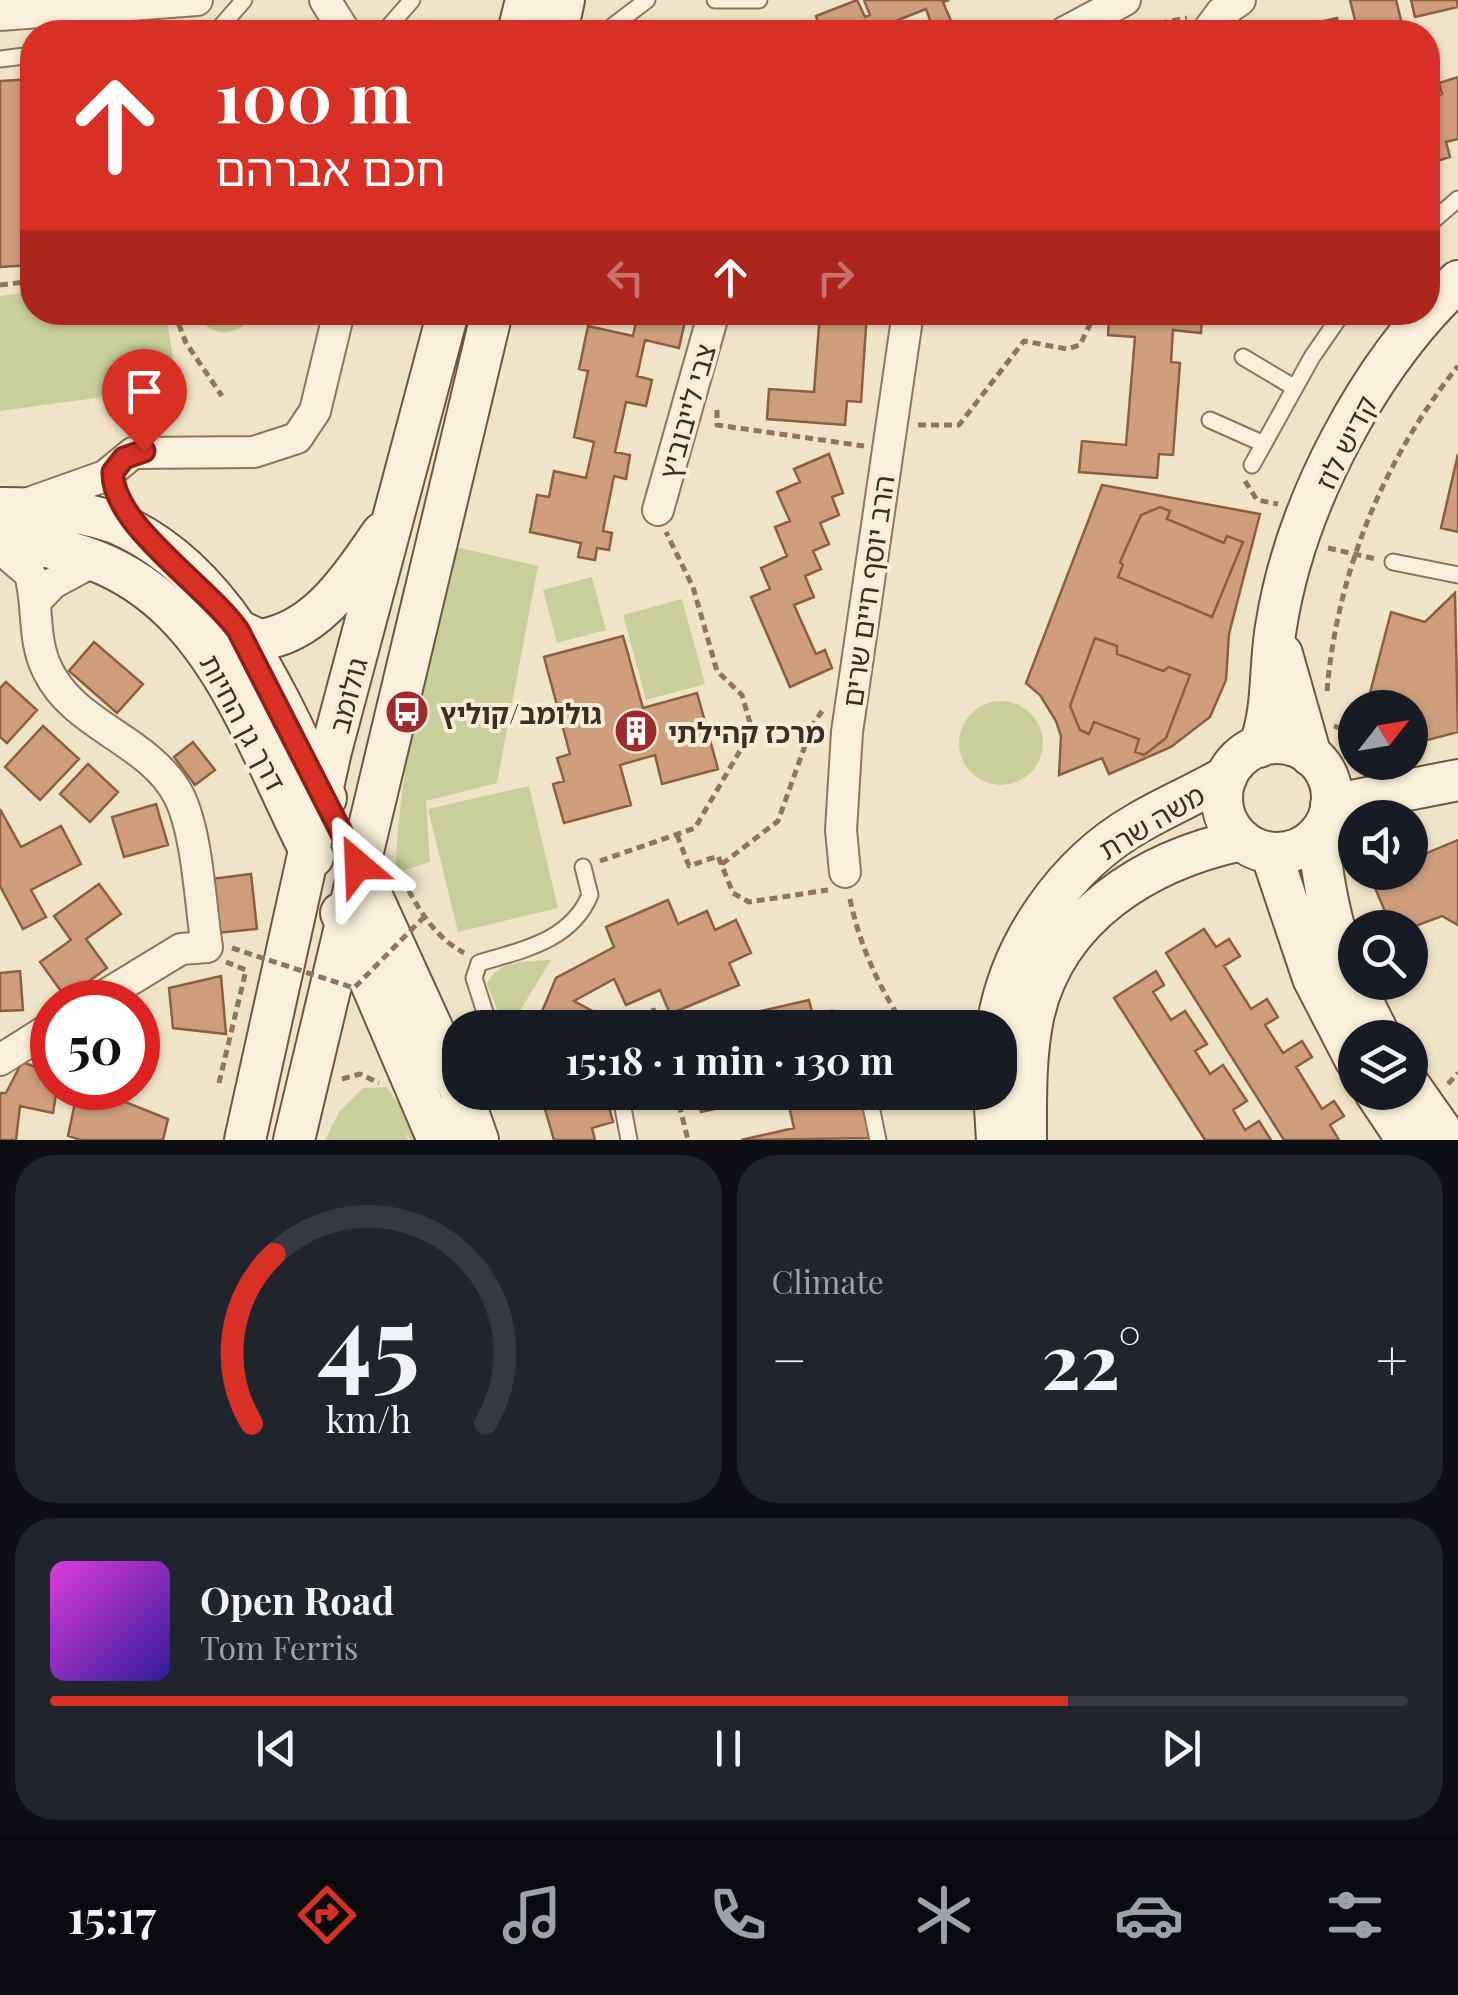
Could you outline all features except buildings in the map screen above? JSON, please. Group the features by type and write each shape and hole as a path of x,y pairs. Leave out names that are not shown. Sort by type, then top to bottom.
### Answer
{"main road":[{"name":"קדיש לוז","path":"1440,302 1458,282"},
{"name":"גולומב","path":"245,1140 323,791 445,325"},
{"name":"גולומב","path":"294,1140 319,1028 363,916 358,865 489,325"},
{"name":"קדיש לוז","path":"1258,747 1268,712 1276,626 1305,526 1340,442 1367,394 1419,325"},
{"path":"238,630 259,640 306,622 339,592 398,510"},
{"name":"דרך גן החיות","path":"3,527 102,520 148,540 190,575 238,630 358,865"},
{"name":"דרך גן החיות","path":"3,527 49,546 98,559 152,592 195,633 234,696 309,850"},
{"path":"1276,626 1322,793 1331,930 1343,965 1372,1020"},
{"path":"1322,793 1288,744 1258,747 1239,759 1227,776 1225,814 1256,846 1338,1025"},
{"name":"משה שרת","path":"1002,1010 1012,970 1056,894 1100,848 1227,776"},
{"path":"1322,793 1451,782"},
{"path":"1256,846 1298,850 1322,793"},
{"name":"משה שרת","path":"1026,1140 1026,1070 1034,1014 1065,947 1101,903 1148,871 1184,855 1256,846"},
{"path":"309,850 363,916 442,1057"},
{"path":"363,916 390,1023 438,1140"},
{"path":"319,1028 328,1018 350,1011 390,1023"},
{"path":"468,1110 478,1140"},
{"path":"995,1110 996,1140"},
{"path":"1387,1110 1407,1140"},
{"path":"1427,1110 1448,1140"}],"street":[{"path":"0,16 197,0"},
{"path":"1088,20 1113,8"},
{"path":"130,980 181,949 220,948 188,822 179,796 142,755 62,696 38,647 30,574 3,527 113,472 124,458 144,451 254,452 271,450 297,438 315,410 337,325"},
{"name":"צבי לייבוביץ","path":"658,510 710,325"},
{"name":"הרב יוסף חיים שרים","path":"846,879 841,830 853,690 906,325"},
{"path":"113,472 117,497 148,540"},
{"path":"35,602 54,583 98,559"},
{"path":"0,1060 30,1041"}],"lane":[{"path":"226,20 244,0"},
{"path":"394,20 412,0"},
{"path":"620,20 646,0"},
{"path":"715,0 759,0"},
{"path":"1252,465 1331,325"},
{"path":"1243,357 1295,388"},
{"path":"1210,420 1264,444"},
{"path":"1394,562 1458,576"},
{"path":"484,1010 474,978 479,962 549,941 568,925 590,896 583,867"},
{"path":"623,1110 629,1140"},
{"path":"872,1110 878,1140"}],"path":[{"path":"1189,20 1223,15"},
{"path":"179,325 186,343 222,396"},
{"path":"890,425 959,424 1024,341 1067,349 1080,346 1090,325"},
{"path":"1326,705 1336,622 1356,554 1399,450 1458,366"},
{"path":"717,425 837,440"},
{"path":"1252,465 1245,481 1258,500 1356,554 1394,562"},
{"path":"583,867 695,828 752,730 742,695 717,670 693,586 658,510"},
{"path":"722,864 778,820 812,726 824,708 853,690"},
{"path":"677,835 689,866 718,856 732,893 749,902 846,879 856,928 893,1010"},
{"path":"363,916 405,884 423,918 446,943 479,962"},
{"path":"218,1083 246,970 207,955 220,948 354,988 423,918"},
{"path":"328,1087 360,1074 387,1087"},
{"path":"680,1110 688,1140"}],"green space":[{"path":"20,294 20,325 168,325 177,387 0,411 0,296"},
{"path":"206,325 243,325 224,332"},
{"path":"456,547 538,566 497,783 426,801 430,862 396,873 409,749"},
{"path":"592,577 606,630 557,643 543,590"},
{"path":"682,599 705,684 646,700 623,615"},
{"path":"1001,701 1017,704 1031,713 1040,727 1040,759 1031,773 1017,782 1001,785 985,782 971,773 962,759 959,743 962,727 971,713 985,704"},
{"path":"529,786 558,908 458,932 428,809"},
{"path":"551,960 520,1010 497,1010 487,984 498,970 514,963"},
{"path":"387,1087 409,1119 415,1140 410,1140 406,1132 408,1140 325,1140 339,1112 363,1088"}],"place":[{"name":"גולומב/קוליץ","path":"407,712"},
{"name":"מרכז קהילתי","path":"636,731"}],"route":[{"path":"144,451 124,458 113,472 117,497 135,526 213,598 238,630 260,666 358,865"}]}
